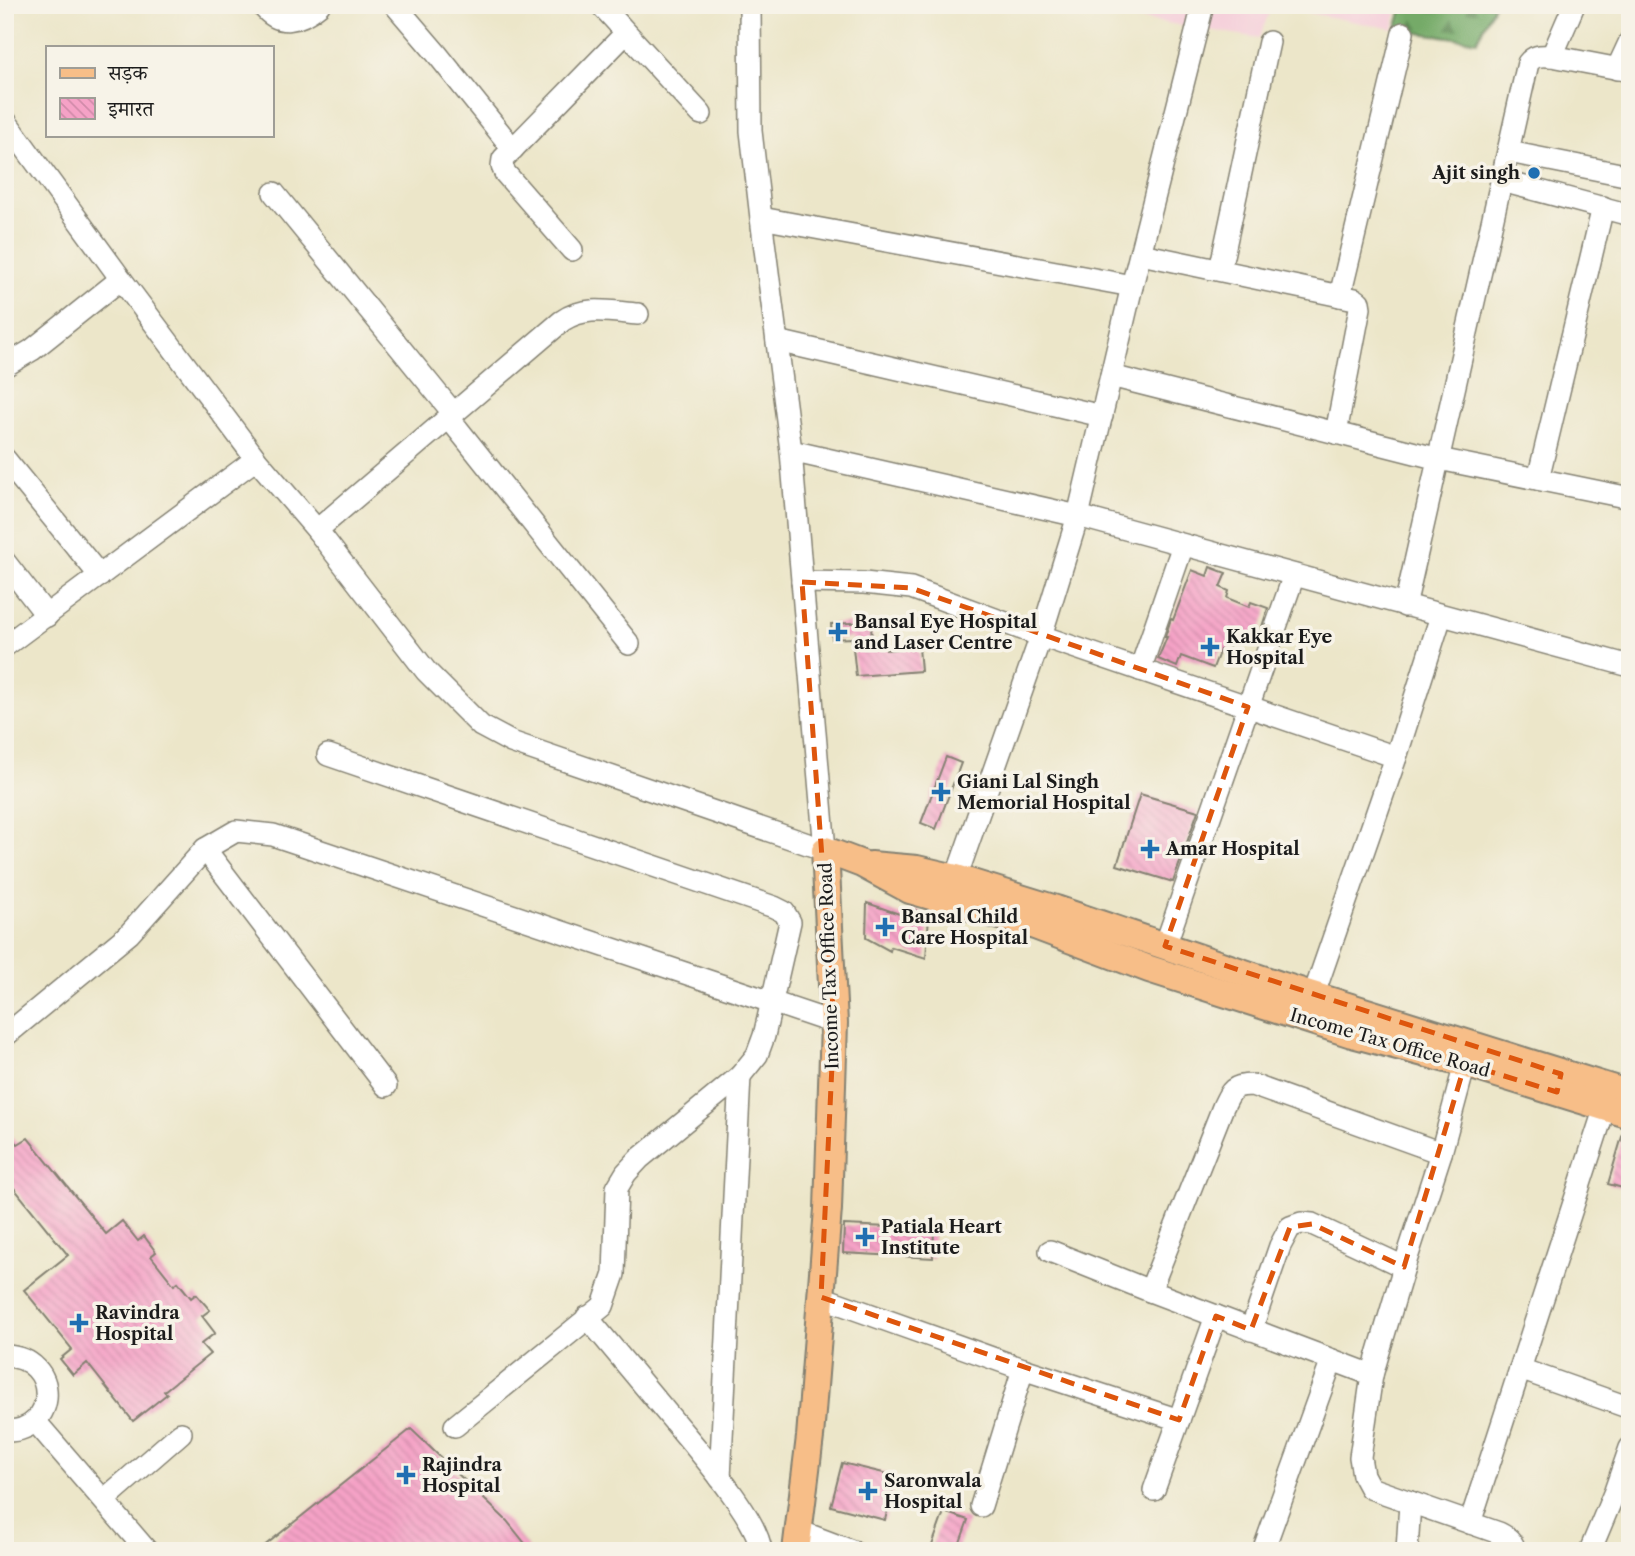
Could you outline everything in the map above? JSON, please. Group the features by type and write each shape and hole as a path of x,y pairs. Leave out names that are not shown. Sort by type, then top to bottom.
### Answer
{"main road":[{"name":"Income Tax Office Road","path":"798,1541 810,1437 828,1209 834,1023 825,850 862,864 910,890 1035,926 1149,969 1352,1034 1465,1064 1559,1083 1617,1111"},
{"path":"862,864 917,869 956,878 1314,994 1559,1083 1630,1094"}],"street":[{"path":"262,5 278,19 289,20 306,16 318,5"},
{"path":"395,5 513,149"},
{"path":"601,5 701,114"},
{"path":"5,120 256,458 317,530 426,671 481,726 511,742 825,850 790,451 751,131 750,5"},
{"path":"956,878 1041,636 1077,516 1203,5"},
{"path":"1552,56 1574,5"},
{"path":"572,250 505,173 503,159 626,33"},
{"path":"1340,296 1403,33"},
{"path":"1405,606 1528,63 1532,57 1539,55 1623,70 1630,41"},
{"path":"1220,270 1269,42"},
{"path":"1508,152 1630,176"},
{"path":"1502,181 1630,215"},
{"path":"274,193 629,644"},
{"path":"1538,479 1603,207"},
{"path":"761,218 1132,286"},
{"path":"1141,254 1359,302 1336,433"},
{"path":"5,366 32,350 121,279"},
{"path":"317,530 573,313 587,310 638,314"},
{"path":"777,341 1102,416"},
{"path":"1111,376 1438,459 1630,498"},
{"path":"790,451 1077,516 1630,666"},
{"path":"5,646 256,458"},
{"path":"5,459 100,576"},
{"path":"1140,670 1183,545"},
{"path":"5,562 47,615"},
{"path":"1165,946 1294,575"},
{"path":"802,582 864,583 911,588 1041,636 1396,757"},
{"path":"1314,994 1396,757 1441,615"},
{"path":"328,755 761,903 784,912 790,922 764,1036 757,1055 740,1076 639,1159 617,1188 614,1274 603,1306 455,1426"},
{"path":"5,1036 129,934 205,849 236,831 273,835 834,1023"},
{"path":"205,849 386,1086"},
{"path":"1465,1064 1441,1153 1372,1375 1360,1457 1363,1475 1370,1488 1507,1538 1514,1544 1515,1551"},
{"path":"720,1478 740,1076"},
{"path":"1150,1291 1223,1107 1231,1091 1239,1085 1252,1085 1441,1153"},
{"path":"1470,1523 1520,1369 1617,1111"},
{"path":"1251,1330 1280,1246 1290,1227 1301,1223 1312,1224 1404,1267"},
{"path":"1050,1251 1372,1375"},
{"path":"821,1297 1023,1369 1179,1420"},
{"path":"1154,1490 1216,1316"},
{"path":"587,1317 720,1478 748,1518 760,1541 761,1551"},
{"path":"5,1356 17,1356 30,1362 41,1373 46,1387 46,1402 40,1416 29,1426 15,1432 5,1431"},
{"path":"1263,1551 1332,1360"},
{"path":"981,1506 1023,1369"},
{"path":"1520,1369 1630,1408"},
{"path":"35,1421 147,1551"},
{"path":"104,1500 181,1433"},
{"path":"1590,1551 1622,1497 1630,1447"},
{"path":"1407,1551 1410,1502"},
{"path":"798,1541 852,1551"}],"highlighted area":[{"path":"802,582 911,588 1248,707 1165,946 1561,1074 1557,1092 1465,1064 1404,1267 1312,1224 1290,1227 1251,1330 1216,1316 1179,1420 821,1297 834,1023"}],"shaded area":[{"path":"1054,5 1399,5 1393,29 1272,6 1259,38"}],"green space":[{"path":"1403,5 1494,5 1477,41 1396,30"}],"building":[{"path":"1210,567 1226,573 1220,587 1229,591 1227,598 1249,607 1251,602 1268,608 1257,642 1234,633 1227,653 1220,650 1213,668 1181,656 1177,667 1158,659 1171,619 1173,620 1192,570 1207,576"},
{"path":"871,622 872,646 886,645 886,650 919,647 921,671 856,676 852,638 832,639 831,624"},
{"path":"946,757 961,763 936,829 921,823"},
{"name":"Amar Hospital","path":"1140,794 1198,811 1173,882 1117,865"},
{"path":"867,903 911,918 912,909 929,916 926,958 891,947 890,951 866,938"},
{"path":"1624,1130 1630,1130 1630,1190 1608,1184"},
{"path":"5,1131 18,1144 28,1138 106,1234 122,1221 138,1241 144,1236 156,1252 151,1256 174,1285 178,1282 191,1298 196,1294 210,1310 202,1316 215,1333 201,1344 210,1354 164,1391 167,1394 133,1421 87,1363 73,1375 60,1359 72,1349 24,1290 68,1255 5,1177"},
{"path":"844,1225 934,1229 933,1258 843,1253"},
{"name":"Rajindra Hospital","path":"411,1429 507,1521 531,1551 258,1551"},
{"path":"842,1463 896,1476 885,1520 831,1506"},
{"path":"944,1512 968,1520 957,1551 930,1551"}],"place":[{"name":"Ajit singh","path":"1534,173"},
{"name":"Bansal Eye Hospital and Laser Centre","path":"838,632"},
{"name":"Kakkar Eye Hospital","path":"1210,647"},
{"name":"Giani Lal Singh Memorial Hospital","path":"941,792"},
{"name":"Amar Hospital","path":"1150,849"},
{"name":"Bansal Child Care Hospital","path":"885,927"},
{"name":"Patiala Heart Institute","path":"865,1237"},
{"name":"Ravindra Hospital","path":"79,1323"},
{"name":"Rajindra Hospital","path":"406,1475"},
{"name":"Saronwala Hospital","path":"868,1491"}]}
